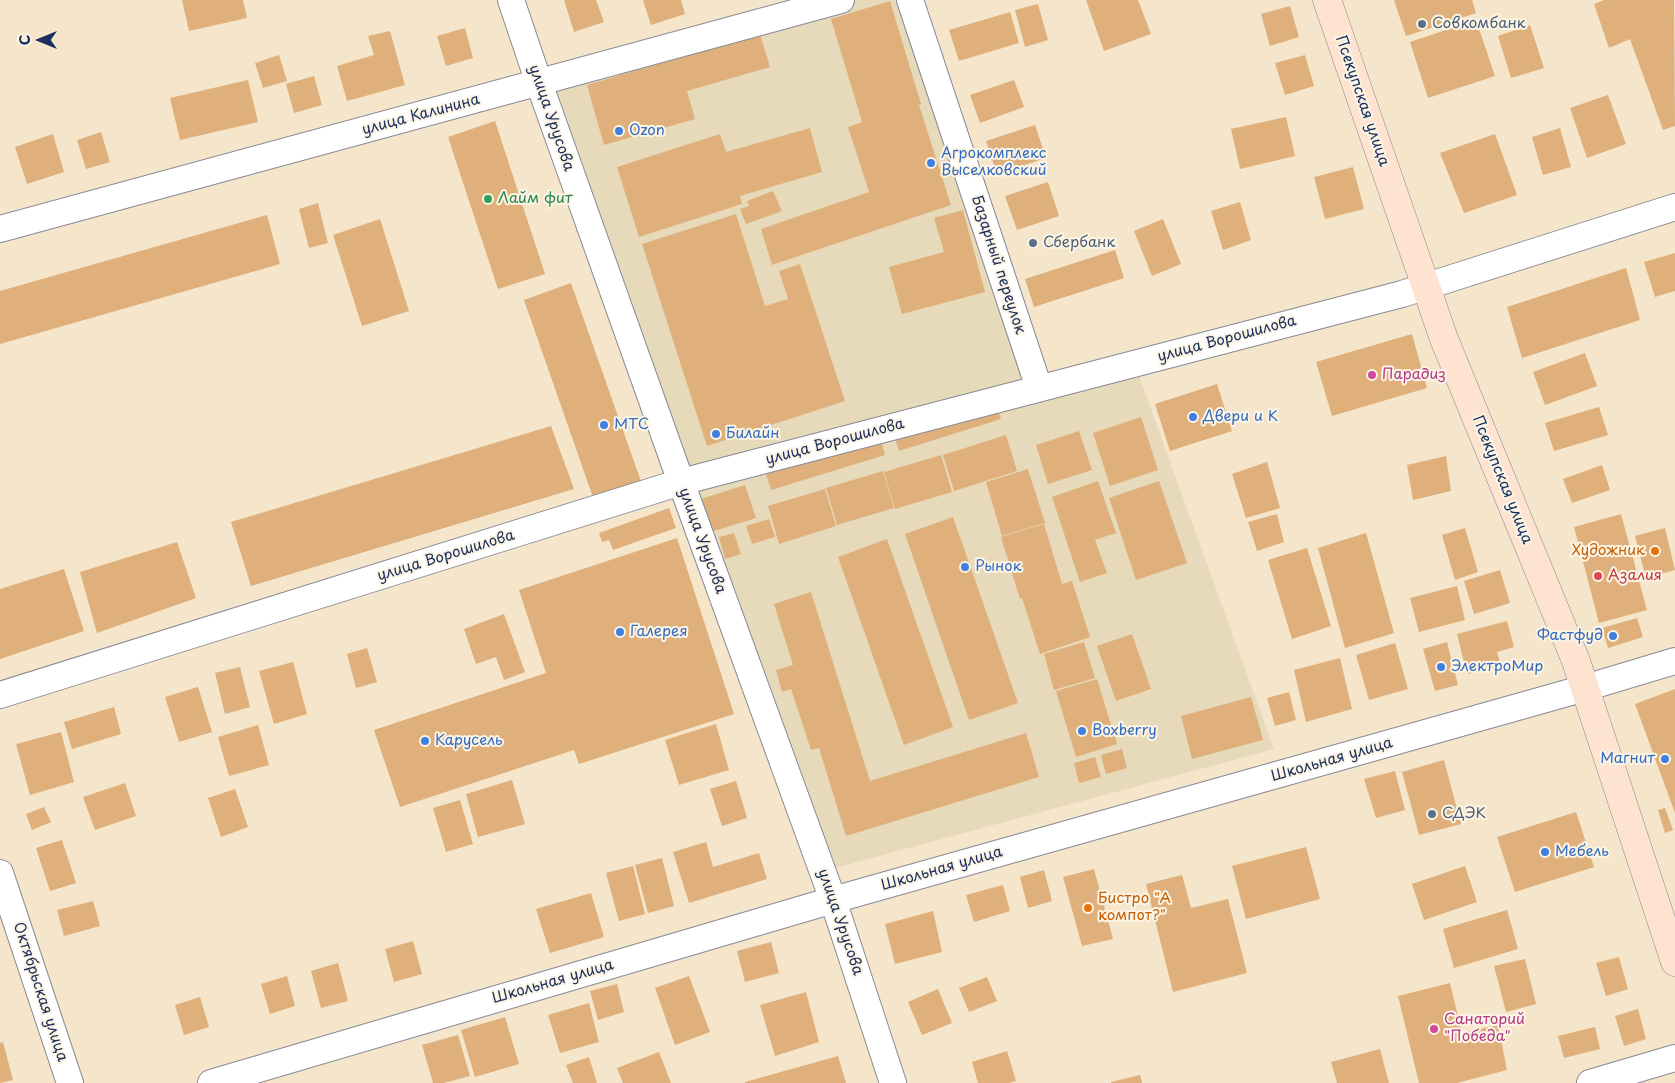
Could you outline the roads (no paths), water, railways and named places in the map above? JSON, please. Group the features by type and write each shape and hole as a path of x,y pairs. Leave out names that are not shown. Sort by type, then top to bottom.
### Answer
{"street":[{"name":"улица Урусова","path":"511,0 681,482 833,900 893,1083"},
{"name":"улица Калинина","path":"0,229 841,0"},
{"name":"Базарный переулок","path":"910,0 1039,388"},
{"name":"Псекупская улица","path":"1327,0 1444,339 1576,661 1675,962"},
{"name":"улица Ворошилова","path":"0,695 681,482 1426,286 1675,208"},
{"name":"Школьная улица","path":"211,1083 833,900 1675,661"},
{"name":"Октябрьская улица","path":"0,873 70,1083"},
{"path":"1590,1083 1675,1058"}],"place":[{"name":"Совкомбанк","path":"1422,24"},
{"name":"Ozon","path":"619,131"},
{"name":"Агрокомплекс Выселковский","path":"931,163"},
{"name":"Лайм фит","path":"488,199"},
{"name":"Сбербанк","path":"1033,243"},
{"name":"Парадиз","path":"1372,375"},
{"name":"Двери и К","path":"1193,417"},
{"name":"МТС","path":"604,425"},
{"name":"Билайн","path":"716,434"},
{"name":"Художник","path":"1655,551"},
{"name":"Рынок","path":"965,567"},
{"name":"Азалия","path":"1598,576"},
{"name":"Галерея","path":"620,632"},
{"name":"Фастфуд","path":"1613,636"},
{"name":"ЭлектроМир","path":"1441,667"},
{"name":"Boxberry","path":"1082,731"},
{"name":"Карусель","path":"425,741"},
{"name":"Магнит","path":"1665,759"},
{"name":"СДЭК","path":"1432,814"},
{"name":"Мебель","path":"1545,852"},
{"name":"Бистро \"А компот?\"","path":"1088,908"},
{"name":"Санаторий \"Победа\"","path":"1434,1029"}]}
